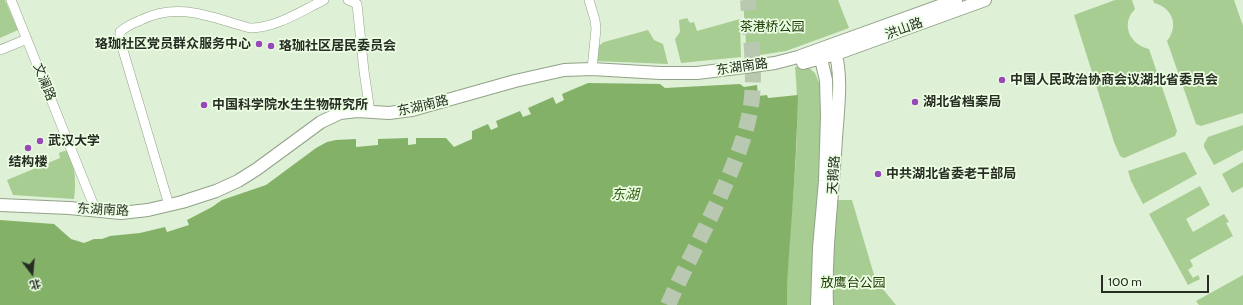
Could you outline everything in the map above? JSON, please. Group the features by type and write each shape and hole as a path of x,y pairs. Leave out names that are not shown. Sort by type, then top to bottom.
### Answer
{"street":[{"name":"文澜路","path":"11,0 77,165 92,211"},
{"path":"169,205 120,40 120,32 145,18 163,12 172,11 195,12 250,28 256,28 280,21 324,0"},
{"path":"348,0 357,4 370,112"},
{"path":"589,0 596,29 592,69"},
{"name":"洪山路","path":"834,50 956,0"},
{"name":"洪山路","path":"820,54 985,0"},
{"path":"0,50 27,39"},
{"name":"天鹅路","path":"827,305 828,247 839,73 834,50"},
{"name":"东湖南路","path":"0,204 92,211 134,212 169,205 216,191 238,181 257,170 321,122 332,116 348,112 389,113 412,110 515,81 554,72 592,69 697,73 776,63 798,57 820,54"},
{"name":"天鹅路","path":"817,305 818,255 825,181 827,116 826,80 820,54"}],"green space":[{"path":"0,0 5,0 18,30 0,38"},
{"name":"茶港桥公园","path":"743,0 838,0 849,28 786,51 747,57"},
{"path":"1115,0 1132,0 1135,9 1128,21 1129,33 1132,39 1142,47 1149,49 1177,131 1175,136 1124,158 1120,156 1114,142 1074,15"},
{"path":"1153,0 1234,0 1243,26 1243,113 1201,126 1196,124 1167,41 1173,29 1172,18 1166,9 1161,5 1154,3"},
{"path":"687,18 690,23 694,22 697,31 740,19 741,57 681,63 675,39 680,32 679,20"},
{"path":"648,30 654,40 663,44 668,64 596,61 598,48 604,42"},
{"path":"795,67 808,67 815,73 822,90 819,181 811,288 812,305 787,305 789,245 796,156 797,97"},
{"path":"1243,125 1243,150 1214,165 1204,147 1208,137"},
{"path":"67,151 70,156 74,168 74,199 13,195 7,180 60,158 59,153"},
{"path":"1184,152 1186,153 1197,174 1143,204 1131,181 1128,171"},
{"path":"1243,162 1243,187 1232,193 1222,174"},
{"path":"1200,186 1210,205 1186,219 1193,232 1224,214 1229,222 1226,223 1233,236 1190,260 1193,266 1188,270 1193,278 1198,275 1200,279 1188,285 1149,214"},
{"name":"放鹰台公园","path":"836,200 852,200 874,275 882,288 896,305 831,305"},
{"path":"1243,275 1243,305 1199,305 1196,301"}],"water":[{"name":"东湖","path":"588,83 660,84 665,88 740,84 744,87 757,85 758,96 767,95 768,98 798,95 787,305 0,305 0,220 54,224 71,239 84,243 94,239 140,233 165,227 167,232 189,225 187,220 222,200 266,185 316,148 327,142 356,139 356,147 378,145 378,139 408,138 408,145 416,144 416,138 446,138 454,147 472,139 472,131 488,124 491,130 498,127 496,121 520,111 523,117 531,114 528,108 553,97 556,104 564,100 562,94"}],"tunnel":[{"path":"668,305 722,192 745,134 753,85 748,0"}],"place":[{"name":"珞珈社区党员群众服务中心","path":"259,44"},
{"name":"珞珈社区居民委员会","path":"271,46"},
{"name":"中国人民政治协商会议湖北省委员会","path":"1002,80"},
{"name":"湖北省档案局","path":"915,102"},
{"name":"中国科学院水生生物研究所","path":"204,105"},
{"name":"武汉大学","path":"40,141"},
{"name":"结构楼","path":"28,148"},
{"name":"中共湖北省委老干部局","path":"878,174"}]}
